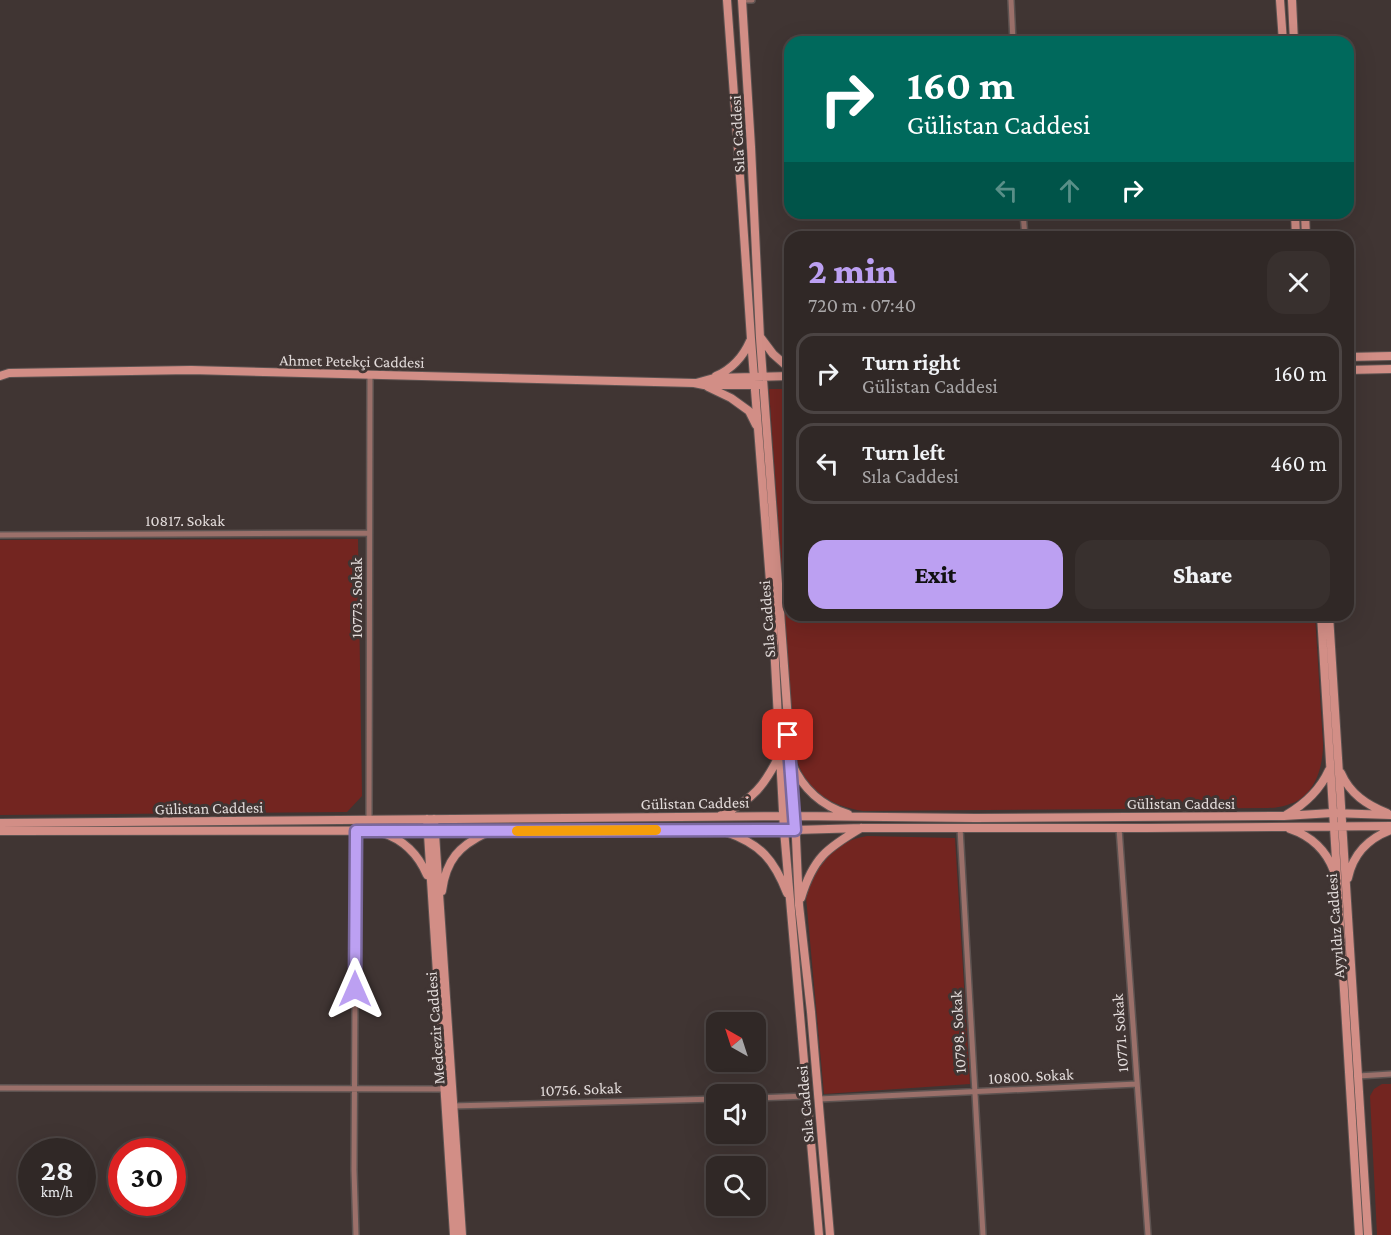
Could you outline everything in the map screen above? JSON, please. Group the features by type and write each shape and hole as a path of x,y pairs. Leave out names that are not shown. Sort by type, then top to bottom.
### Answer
{"street":[{"name":"Sıla Caddesi","path":"726,0 772,596 784,830 819,1100 830,1235"},
{"name":"Sıla Caddesi","path":"742,0 760,338 795,816 795,904"},
{"path":"742,0 752,0"},
{"path":"1011,0 1013,36"},
{"path":"1280,0 1283,36"},
{"path":"1292,0 1294,36"},
{"path":"760,338 784,364"},
{"path":"704,382 730,368 746,350 751,339"},
{"path":"1354,357 1391,356"},
{"path":"0,367 9,373"},
{"path":"1354,370 1391,369"},
{"name":"Ahmet Petekçi Caddesi","path":"0,376 9,373 191,370 694,383 764,381 784,377"},
{"name":"10773. Sokak","path":"369,820 370,375"},
{"path":"704,382 749,411 758,429"},
{"name":"10817. Sokak","path":"0,535 369,533"},
{"name":"Ayyıldız Caddesi","path":"1322,621 1335,767 1342,813 1368,1235"},
{"name":"Ayyıldız Caddesi","path":"1329,621 1335,767 1332,813 1359,1235"},
{"path":"718,816 743,803 763,785 780,753"},
{"path":"790,758 798,777 817,799 832,808 858,817"},
{"path":"1284,816 1314,794 1335,767 1361,800 1391,815"},
{"name":"Gülistan Caddesi","path":"0,823 718,816 986,818 1284,816 1332,813 1391,815"},
{"name":"Medcezir Caddesi","path":"430,819 430,881 449,1089"},
{"name":"Gülistan Caddesi","path":"0,831 795,830 1333,826 1391,828"},
{"path":"1283,827 1304,834 1319,846 1336,875"},
{"path":"795,904 814,867 825,852 843,838 862,828"},
{"name":"10798. Sokak","path":"960,828 982,1235"},
{"name":"10771. Sokak","path":"1119,828 1148,1235"},
{"path":"1346,888 1352,863 1362,849 1375,837 1391,828"},
{"path":"719,830 740,837 770,859 795,904 807,1096 819,1235"},
{"path":"356,831 354,1090 356,1235"},
{"path":"373,831 394,837 408,846 423,866 430,881"},
{"name":"Medcezir Caddesi","path":"430,831 440,904 454,1235"},
{"path":"440,904 443,882 451,860 469,842 489,831"},
{"path":"1358,1076 1391,1074"},
{"name":"10800. Sokak","path":"819,1100 1137,1084"},
{"path":"0,1088 449,1089"},
{"path":"766,1098 807,1096"},
{"name":"10756. Sokak","path":"450,1106 706,1099"},
{"name":"Medcezir Caddesi","path":"450,1106 462,1235"}],"shaded area":[{"path":"769,389 784,389 784,604"},
{"path":"358,539 362,796 347,812 0,815 0,540"},
{"path":"785,621 1315,621 1323,754 1319,772 1310,789 1296,801 1282,806 1270,808 863,811 837,804 816,791 802,773 794,747"},
{"path":"867,836 955,838 970,1084 824,1094 806,897 820,865 835,849"},
{"path":"1382,1084 1391,1084 1391,1235 1377,1235 1370,1096 1374,1089"}],"slow traffic":[{"path":"517,831 656,830"}],"route":[{"path":"355,989 356,831 795,830 788,735"}]}
